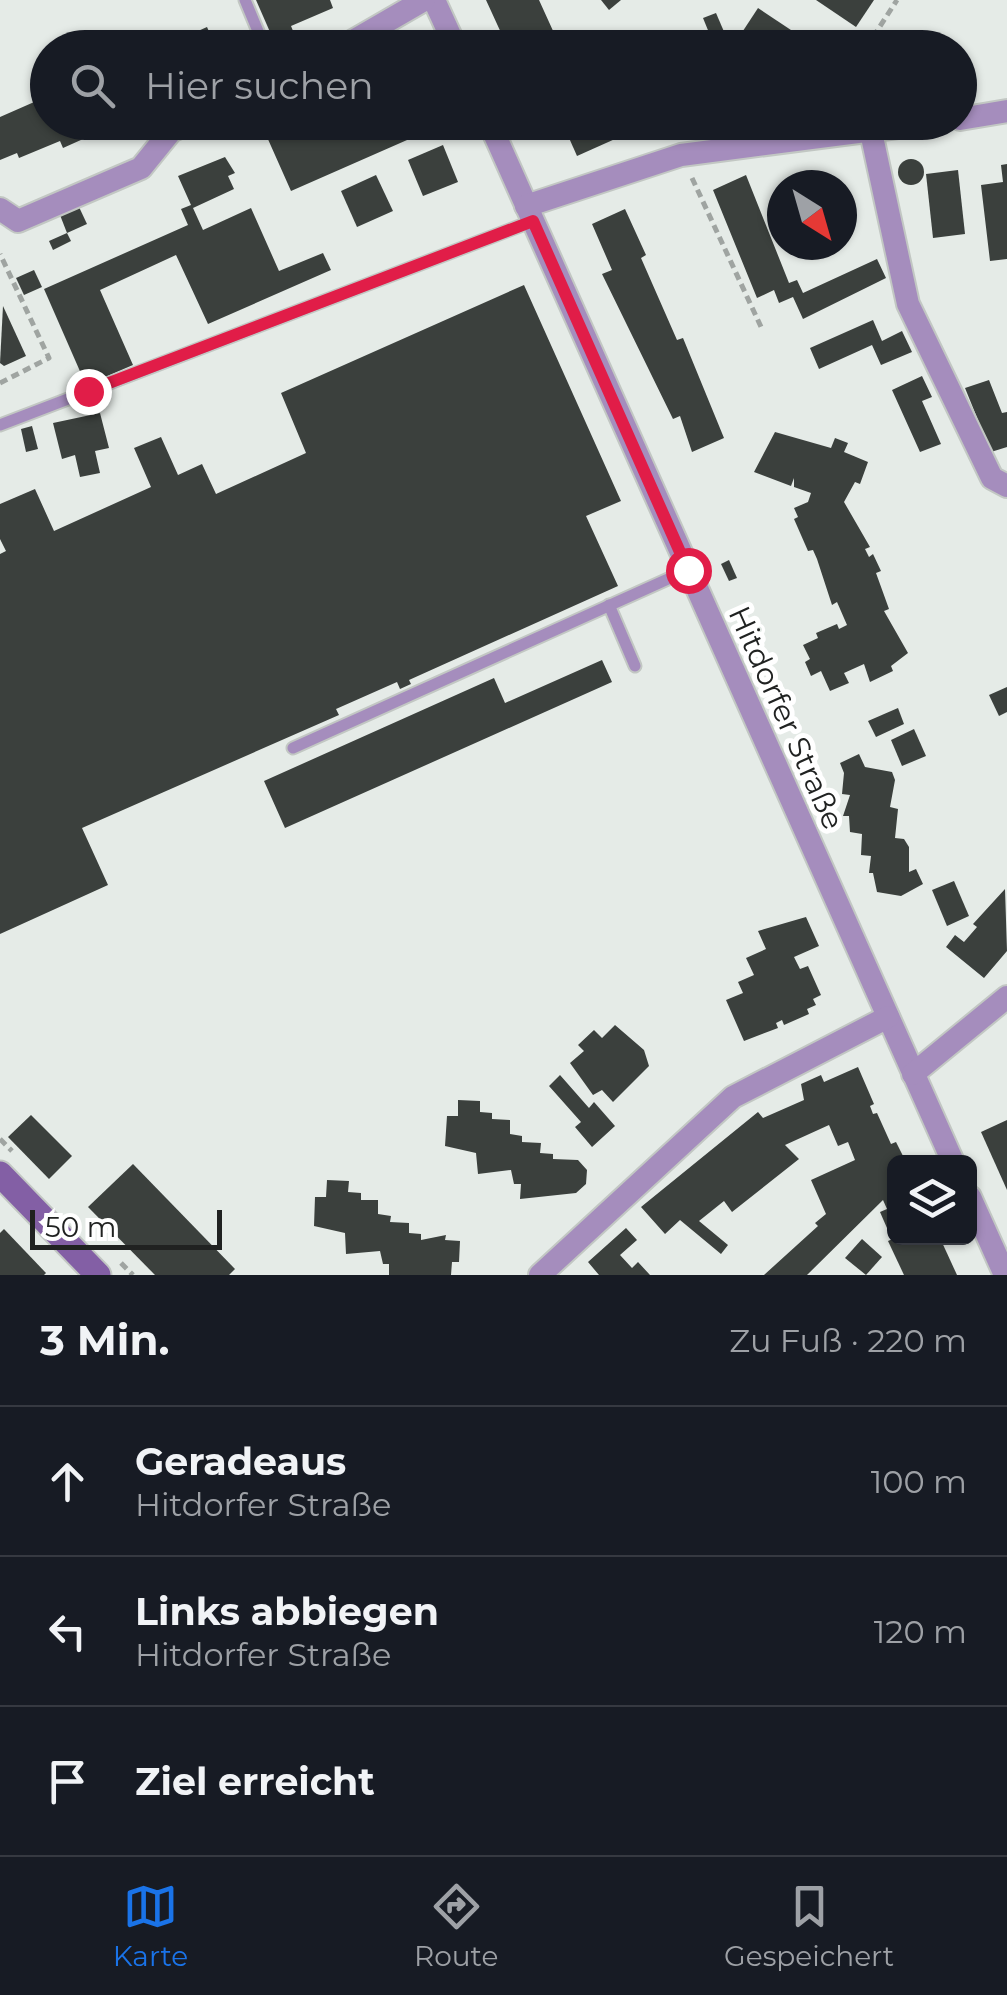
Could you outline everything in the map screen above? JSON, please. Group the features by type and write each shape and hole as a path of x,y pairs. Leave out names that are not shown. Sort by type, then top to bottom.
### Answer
{"main road":[{"path":"0,1174 98,1275"}],"street":[{"path":"372,30 424,0"},
{"path":"434,0 448,30"},
{"path":"977,116 1007,111"},
{"path":"0,209 18,221 141,168 164,140"},
{"name":"Hitdorfer Straße","path":"497,140 951,1155"},
{"path":"530,213 681,154 803,140"},
{"path":"874,140 908,304 992,478 1007,486"},
{"path":"914,1074 1007,997"},
{"path":"540,1275 733,1097 888,1017"},
{"path":"977,1213 1005,1275"}],"lane":[{"path":"245,0 258,30"},
{"path":"0,425 530,213"},
{"path":"292,748 688,570"},
{"path":"610,605 635,666"}],"path":[{"path":"878,30 897,0"},
{"path":"681,154 762,329"},
{"path":"0,254 49,358 0,383"}],"building":[{"path":"256,0 330,0 333,8 291,26 293,30 269,30"},
{"path":"486,0 539,0 553,30 500,30"},
{"path":"601,0 621,0 609,10"},
{"path":"816,0 874,0 856,27"},
{"path":"758,8 791,30 744,30"},
{"path":"716,13 723,30 708,30 703,18"},
{"path":"30,104 30,140 81,140 63,148 60,141 19,158 17,153 0,160 0,117"},
{"path":"268,140 407,140 291,191"},
{"path":"570,140 613,140 577,156"},
{"path":"443,145 458,182 423,196 408,160"},
{"path":"225,157 235,173 228,176 234,189 193,208 203,230 251,208 279,271 323,253 331,270 208,324 176,255 100,290 133,365 86,385 44,289 188,225 181,209 191,205 178,176"},
{"path":"911,159 920,163 924,172 920,181 911,185 902,181 898,172 902,163"},
{"path":"1007,164 1007,259 990,261 981,185 1003,182 1001,165"},
{"path":"958,170 965,234 933,238 926,174"},
{"path":"376,175 393,211 357,227 341,191"},
{"path":"746,175 767,228 767,260 780,260 789,283 797,280 803,293 877,259 886,278 803,319 793,297 779,303 774,290 757,298 713,190"},
{"path":"79,207 87,224 67,233 60,215"},
{"path":"625,209 646,255 641,258 677,340 683,338 724,438 692,452 680,416 673,419 602,274 612,270 592,224"},
{"path":"67,233 71,241 53,250 49,241"},
{"path":"34,270 42,287 24,295 16,278"},
{"path":"524,285 621,501 586,516 618,586 409,680 411,684 400,689 397,682 336,709 339,715 82,828 108,885 0,934 0,554 6,551 0,539 0,504 35,489 54,531 151,487 134,448 161,437 178,475 202,464 216,494 306,453 281,393"},
{"path":"3,306 26,356 4,366 0,363"},
{"path":"873,320 882,341 902,331 912,352 881,365 872,345 819,369 810,348"},
{"path":"922,376 932,397 922,401 941,444 920,452 892,390"},
{"path":"989,380 1002,413 1007,412 1007,447 991,452 965,388"},
{"path":"100,413 109,448 95,451 100,473 80,477 75,455 62,459 53,423"},
{"path":"32,426 38,449 26,452 21,429"},
{"path":"775,432 831,448 835,438 848,443 844,452 868,462 860,484 855,482 844,502 870,547 865,549 869,557 873,554 881,571 876,573 889,609 884,611 908,653 891,666 893,671 870,682 864,664 844,673 849,683 830,691 821,671 811,676 805,662 810,659 803,645 818,638 816,633 837,624 839,629 847,625 837,602 832,605 817,559 813,550 808,551 794,519 798,517 794,508 808,502 811,493 794,487 794,478 791,486 754,472"},
{"path":"729,560 737,578 729,581 721,564"},
{"path":"602,660 612,682 285,828 264,781 494,678 505,703"},
{"path":"1007,687 1007,712 999,716 989,695"},
{"path":"898,708 904,724 876,737 868,721"},
{"path":"914,729 926,756 902,766 891,740"},
{"path":"859,754 865,767 892,772 895,780 890,807 898,809 895,838 904,839 909,847 909,872 916,869 923,884 901,896 877,892 873,873 869,873 871,856 861,855 862,834 850,832 849,816 843,816 850,795 842,794 844,773 840,763"},
{"path":"954,881 969,916 947,926 932,890"},
{"path":"1005,889 1007,951 984,978 946,947 955,935 964,942 977,927 973,924"},
{"path":"806,917 819,946 794,957 800,969 808,966 821,995 813,999 816,1005 807,1009 809,1014 784,1025 782,1020 776,1023 778,1028 744,1041 726,1000 743,993 738,982 754,975 746,958 766,949 758,931"},
{"path":"615,1025 644,1050 649,1066 613,1102 602,1090 593,1095 570,1063 584,1051 578,1045 594,1030 602,1038"},
{"path":"858,1067 874,1104 870,1106 873,1114 877,1113 891,1144 896,1142 902,1155 887,1155 887,1209 883,1200 807,1275 764,1275 826,1214 811,1180 855,1160 848,1142 838,1146 829,1125 785,1145 799,1159 732,1212 724,1201 699,1221 728,1245 721,1254 680,1220 665,1234 641,1207 758,1112 763,1118 804,1100 801,1084 821,1075 824,1082"},
{"path":"560,1075 589,1108 594,1102 615,1126 592,1147 575,1127 581,1122 549,1086"},
{"path":"458,1100 480,1101 480,1112 492,1113 492,1119 510,1120 510,1134 522,1136 522,1142 541,1143 540,1153 553,1154 553,1159 578,1160 587,1170 586,1184 576,1193 520,1199 521,1184 514,1184 511,1170 478,1174 476,1153 445,1146 447,1116 458,1116"},
{"path":"31,1115 72,1156 49,1179 8,1137"},
{"path":"1007,1120 1007,1190 981,1132"},
{"path":"133,1164 235,1269 229,1275 155,1275 88,1207"},
{"path":"327,1180 349,1181 348,1192 361,1193 361,1200 378,1200 378,1214 391,1216 390,1222 409,1223 409,1233 421,1234 421,1240 446,1235 445,1240 460,1241 459,1262 452,1262 451,1275 389,1275 389,1264 383,1264 380,1251 346,1254 345,1233 314,1226 315,1197 326,1197"},
{"path":"887,1209 887,1228 880,1212"},
{"path":"626,1228 637,1240 620,1255 632,1268 638,1262 650,1275 599,1275 588,1262"},
{"path":"4,1229 44,1275 0,1275 0,1233"},
{"path":"862,1239 882,1257 866,1275 845,1258"},
{"path":"890,1245 943,1245 957,1275 904,1275"}],"route":[{"path":"88,391 533,221 688,570"}]}
